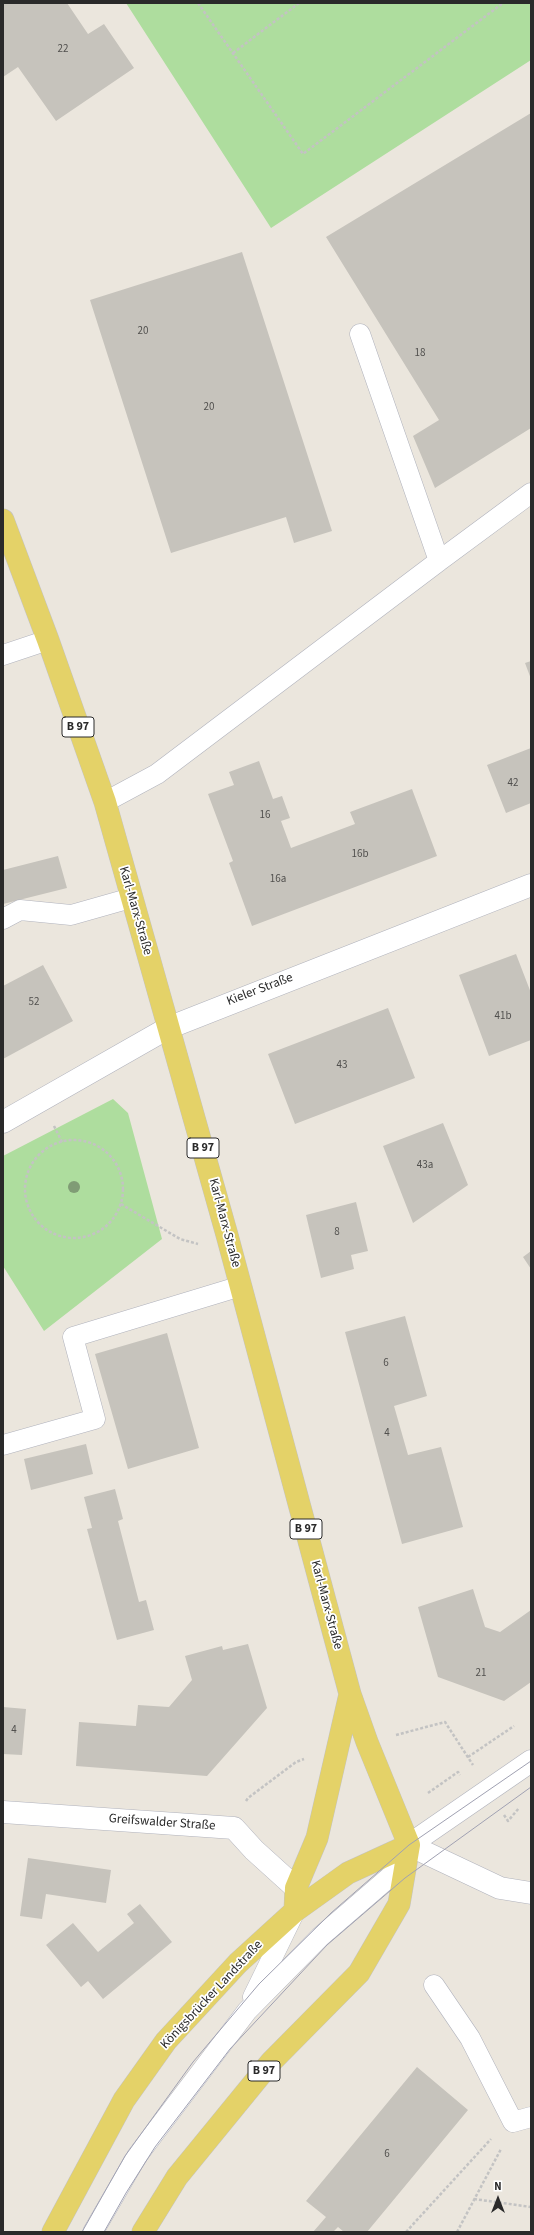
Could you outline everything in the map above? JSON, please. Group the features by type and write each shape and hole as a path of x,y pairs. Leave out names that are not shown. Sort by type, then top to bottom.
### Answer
{"main road":[{"name":"Karl-Marx-Straße","path":"3,520 48,640 105,802 241,1286 350,1694 367,1742 409,1845"},
{"name":"Karl-Marx-Straße","path":"295,1911 296,1888 317,1838 350,1694"},
{"name":"Königsbrücker Landstraße","path":"53,2232 124,2100 166,2041 238,1963 295,1911 348,1873 409,1845"},
{"name":"B 97","path":"143,2232 177,2177 271,2062 359,1973 400,1904 409,1845"}],"street":[{"name":"Kieler Straße","path":"3,1122 168,1028 531,885"},
{"path":"531,1761 488,1789 409,1845 500,1888 531,1893"},
{"name":"Greifswalder Straße","path":"3,1812 234,1828 254,1850 296,1888"}],"lane":[{"path":"360,334 439,561"},
{"path":"105,802 157,774 531,493"},
{"path":"3,656 48,640"},
{"path":"3,918 20,910 71,915 131,898"},
{"path":"3,1445 95,1419 73,1337 241,1286"},
{"path":"93,2232 137,2156 246,2011 320,1937 392,1874 409,1845"},
{"path":"246,2011 295,1911"},
{"path":"434,1985 470,2038 518,2119"}],"path":[{"path":"198,3 303,154 503,3"},
{"path":"233,53 299,3"},
{"path":"77,1140 91,1143 105,1150 121,1174 123,1190 121,1204 113,1219 100,1230 85,1237 68,1237 52,1233 38,1222 29,1208 25,1192 27,1175 34,1160 47,1148 62,1142 77,1140"},
{"path":"121,1204 180,1238 194,1244"},
{"path":"391,1736 445,1722 488,1789"},
{"path":"468,1756 514,1726"},
{"path":"508,1821 520,1806"},
{"path":"457,2232 518,2119"},
{"path":"406,2232 518,2119"},
{"path":"474,2199 531,2207"}],"green space":[{"path":"126,3 531,3 531,60 271,228"},
{"path":"113,1099 128,1113 162,1239 44,1331 3,1266 3,1156"}],"building":[{"path":"3,3 67,3 88,34 104,24 134,68 56,121 18,67 3,77"},
{"path":"531,113 531,428 435,488 413,436 439,420 326,237"},
{"path":"242,252 332,531 294,543 286,517 171,553 90,300"},
{"path":"531,661 531,679 525,663"},
{"path":"531,748 531,803 506,813 487,765"},
{"path":"259,761 273,799 282,796 290,818 281,821 291,848 355,824 350,812 412,789 437,856 252,926 229,863 233,861 208,794 234,785 229,772"},
{"path":"58,856 67,888 3,904 3,870"},
{"path":"516,954 531,993 531,1040 489,1056 459,975"},
{"path":"43,965 73,1021 3,1059 3,986"},
{"path":"388,1008 415,1078 295,1124 268,1054"},
{"path":"443,1123 468,1185 413,1223 383,1146"},
{"path":"356,1202 368,1251 351,1255 354,1269 321,1278 306,1215"},
{"path":"531,1251 531,1269 523,1257"},
{"path":"405,1316 427,1396 394,1406 408,1455 441,1447 463,1527 402,1544 345,1332"},
{"path":"167,1333 199,1448 128,1469 95,1354"},
{"path":"86,1444 93,1474 31,1490 24,1459"},
{"path":"115,1489 123,1519 118,1521 139,1602 146,1600 154,1630 117,1640 87,1529 92,1528 84,1497"},
{"path":"473,1589 485,1627 500,1632 531,1610 531,1682 504,1701 438,1677 418,1607"},
{"path":"248,1644 267,1708 207,1776 76,1766 79,1722 136,1726 138,1705 169,1707 192,1680 185,1656 222,1646 223,1650"},
{"path":"3,1707 26,1709 22,1755 3,1754"},
{"path":"28,1858 111,1870 106,1903 46,1894 42,1919 20,1916"},
{"path":"140,1904 172,1942 103,1999 88,1981 81,1987 46,1945 73,1923 98,1952 134,1923 127,1914"},
{"path":"417,2067 468,2110 367,2232 344,2232 338,2227 333,2232 313,2232 326,2217 306,2201"}],"tram line":[{"path":"82,2232 125,2156 193,2062 259,1984 331,1913 409,1845 531,1761"},
{"path":"104,2232 126,2193 155,2147 230,2049 327,1945 405,1878 531,1787"}]}
